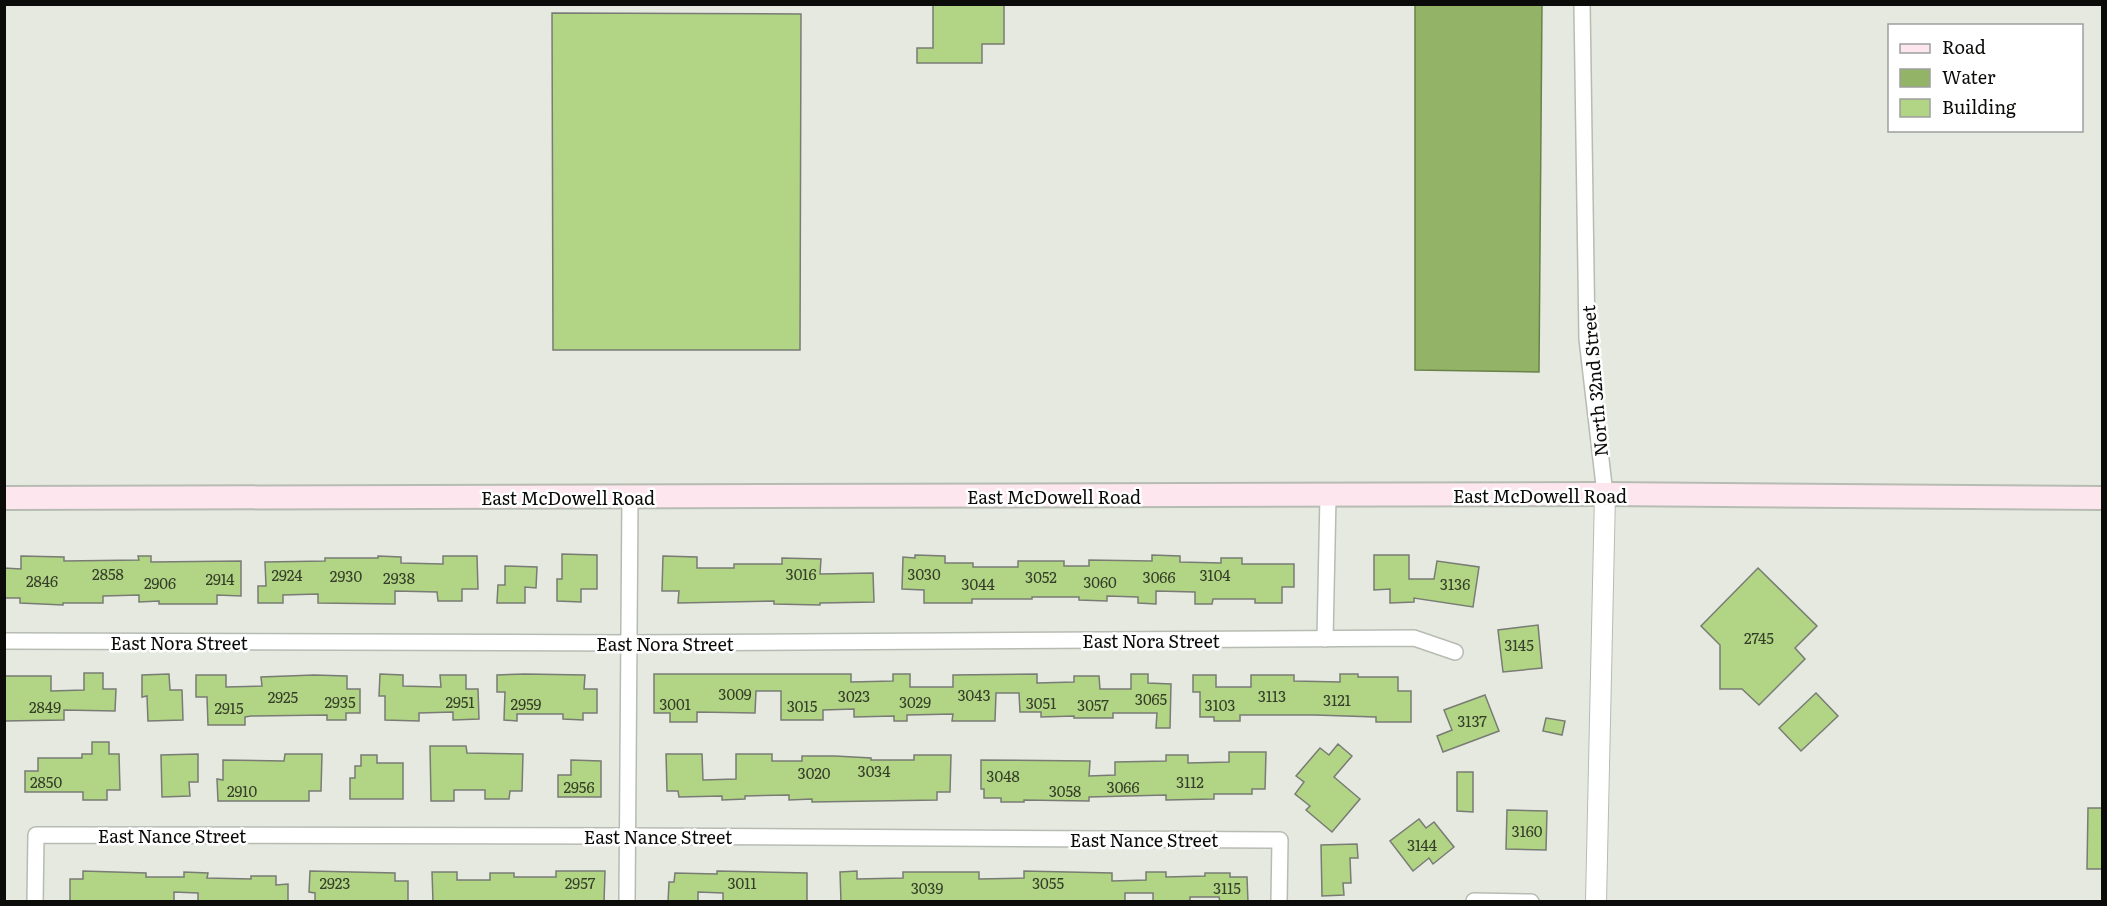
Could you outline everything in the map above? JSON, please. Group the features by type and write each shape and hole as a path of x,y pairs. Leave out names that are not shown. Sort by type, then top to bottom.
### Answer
{"main road":[{"name":"East McDowell Road","path":"4,498 1605,494 2103,498"}],"street":[{"name":"North 32nd Street","path":"1582,4 1587,339 1605,494 1596,902"},
{"path":"1325,639 1328,495"},
{"path":"627,902 630,497"},
{"name":"East Nora Street","path":"4,641 630,643 1414,638 1455,652"},
{"name":"East Nance Street","path":"35,902 36,835 1280,840 1279,902"},
{"path":"1474,901 1531,902"}],"water":[{"path":"1415,5 1542,5 1539,372 1415,370"}],"building":[{"path":"933,4 1004,4 1004,44 982,44 982,63 917,63 917,48 933,48"},
{"path":"552,13 801,14 800,350 553,350"},
{"path":"562,554 597,555 597,589 581,589 581,602 557,601 557,579 562,579"},
{"path":"915,555 945,556 945,563 973,563 973,567 1018,567 1018,561 1064,561 1064,566 1089,566 1089,560 1152,561 1152,555 1180,556 1180,562 1221,563 1221,558 1242,558 1242,564 1294,564 1294,587 1282,587 1282,603 1255,603 1255,599 1213,599 1212,604 1195,604 1195,592 1156,591 1156,604 1138,603 1138,597 1107,596 1107,601 1079,600 1079,597 1032,597 1032,599 972,599 972,603 924,603 924,590 902,589 903,557 915,558"},
{"path":"1374,555 1409,555 1409,579 1434,579 1437,561 1479,567 1473,607 1414,598 1414,602 1390,603 1390,589 1374,590"},
{"path":"21,556 64,557 64,561 139,560 138,556 151,556 151,562 241,561 241,596 217,595 217,604 139,602 139,595 103,596 103,603 63,603 63,605 20,603 20,598 4,598 4,568 21,569"},
{"path":"378,556 401,557 401,563 443,564 443,556 477,556 478,589 462,589 462,601 438,601 437,592 395,591 395,604 318,603 318,594 283,595 283,603 258,603 258,586 266,586 265,562 325,561 325,558 378,558"},
{"path":"663,556 697,557 697,568 734,568 734,564 782,564 782,558 821,559 820,574 873,573 874,602 820,603 820,605 774,604 774,601 678,603 679,591 662,591"},
{"path":"505,566 537,567 536,588 525,587 525,603 497,603 498,585 505,585"},
{"path":"1758,568 1817,626 1795,648 1805,659 1759,705 1742,689 1720,689 1720,645 1701,626"},
{"path":"1538,625 1542,668 1503,672 1498,630"},
{"path":"84,673 103,673 103,689 116,689 115,711 64,710 64,720 4,721 4,676 51,676 51,691 84,690"},
{"path":"169,674 170,690 182,690 183,720 148,721 147,696 142,697 142,675"},
{"path":"380,674 403,675 403,686 441,687 440,675 466,675 466,689 478,689 479,719 453,720 453,712 419,713 419,721 385,720 385,696 379,696"},
{"path":"654,674 851,674 851,682 893,681 893,674 910,674 910,687 953,687 953,675 1037,674 1037,683 1074,682 1074,676 1099,676 1100,689 1131,689 1131,674 1148,674 1148,683 1171,684 1170,728 1156,728 1157,713 1113,713 1113,718 1041,717 1041,712 1020,712 1019,693 996,693 995,721 952,721 953,714 907,715 907,721 894,721 894,716 854,717 854,709 823,710 823,720 781,720 781,691 756,691 755,713 697,712 697,722 670,722 670,713 654,713"},
{"path":"1340,674 1358,674 1358,677 1398,677 1398,691 1411,691 1411,722 1376,722 1376,717 1315,715 1240,715 1240,721 1214,721 1214,717 1200,717 1200,692 1193,692 1193,675 1216,675 1216,687 1251,687 1251,675 1294,675 1294,681 1340,682"},
{"path":"196,675 226,675 226,687 262,686 261,677 347,676 347,689 360,689 360,713 346,713 346,720 327,720 327,715 251,716 245,717 245,725 208,725 207,697 196,697"},
{"path":"497,675 585,675 584,689 597,689 597,713 583,713 583,720 563,719 563,714 517,714 517,721 504,720 505,692 497,692"},
{"path":"1816,693 1838,716 1801,751 1779,728"},
{"path":"1485,695 1499,731 1443,752 1437,736 1452,730 1444,710"},
{"path":"1546,718 1565,721 1562,735 1543,731"},
{"path":"92,742 109,742 109,754 119,754 120,790 107,790 107,800 83,800 83,792 25,792 25,771 38,771 38,758 82,758 82,754 92,754"},
{"path":"1338,744 1352,756 1334,777 1360,799 1332,832 1306,810 1310,806 1295,794 1304,782 1296,776 1320,748 1329,755"},
{"path":"430,746 466,746 467,753 523,754 522,791 510,791 509,799 485,799 485,790 454,790 454,801 431,801"},
{"path":"1229,752 1266,752 1265,789 1252,789 1252,794 1214,794 1214,799 1166,800 1166,795 1089,797 1089,801 1001,802 1001,798 984,798 984,789 981,789 981,760 1090,761 1089,776 1115,775 1115,762 1166,761 1166,755 1188,755 1188,763 1229,762"},
{"path":"198,754 198,782 189,782 190,796 162,797 161,755"},
{"path":"285,754 322,754 321,791 309,791 309,801 218,801 217,779 223,780 223,760 284,761"},
{"path":"666,754 702,754 703,780 736,779 736,754 772,754 772,761 802,761 802,756 914,760 914,755 951,755 950,792 937,792 937,800 812,802 812,799 789,800 789,795 745,796 745,799 722,800 722,796 679,797 678,791 667,791"},
{"path":"361,755 377,755 377,763 403,763 403,799 350,799 350,778 355,778 355,766 361,766"},
{"path":"571,760 601,761 601,797 558,797 558,775 571,775"},
{"path":"1457,772 1473,772 1473,812 1457,811"},
{"path":"2088,808 2103,808 2102,869 2087,869"},
{"path":"1507,810 1547,811 1546,850 1506,849"},
{"path":"1419,819 1426,828 1434,822 1454,847 1433,864 1429,858 1413,871 1390,841"},
{"path":"1357,844 1358,858 1350,858 1351,883 1343,883 1344,895 1322,896 1321,845"},
{"path":"83,871 146,873 146,877 184,877 184,872 208,873 207,878 251,879 251,876 276,876 276,885 288,884 288,902 198,902 198,893 174,892 174,902 70,902 70,879 83,879"},
{"path":"310,871 395,873 395,881 408,881 408,902 315,902 315,893 309,892"},
{"path":"556,871 605,871 604,902 433,902 432,872 457,872 457,880 490,880 490,873 514,873 514,877 556,877"},
{"path":"717,871 807,873 807,902 723,902 723,893 698,892 698,902 668,902 669,882 674,882 675,873 717,874"},
{"path":"857,871 857,879 903,878 903,872 979,872 979,879 1024,878 1024,871 1112,873 1112,881 1146,880 1146,872 1166,872 1166,877 1230,873 1230,877 1247,877 1248,902 1220,902 1219,897 1190,897 1190,902 1153,902 1153,893 1125,893 1125,902 841,902 840,872"}]}
